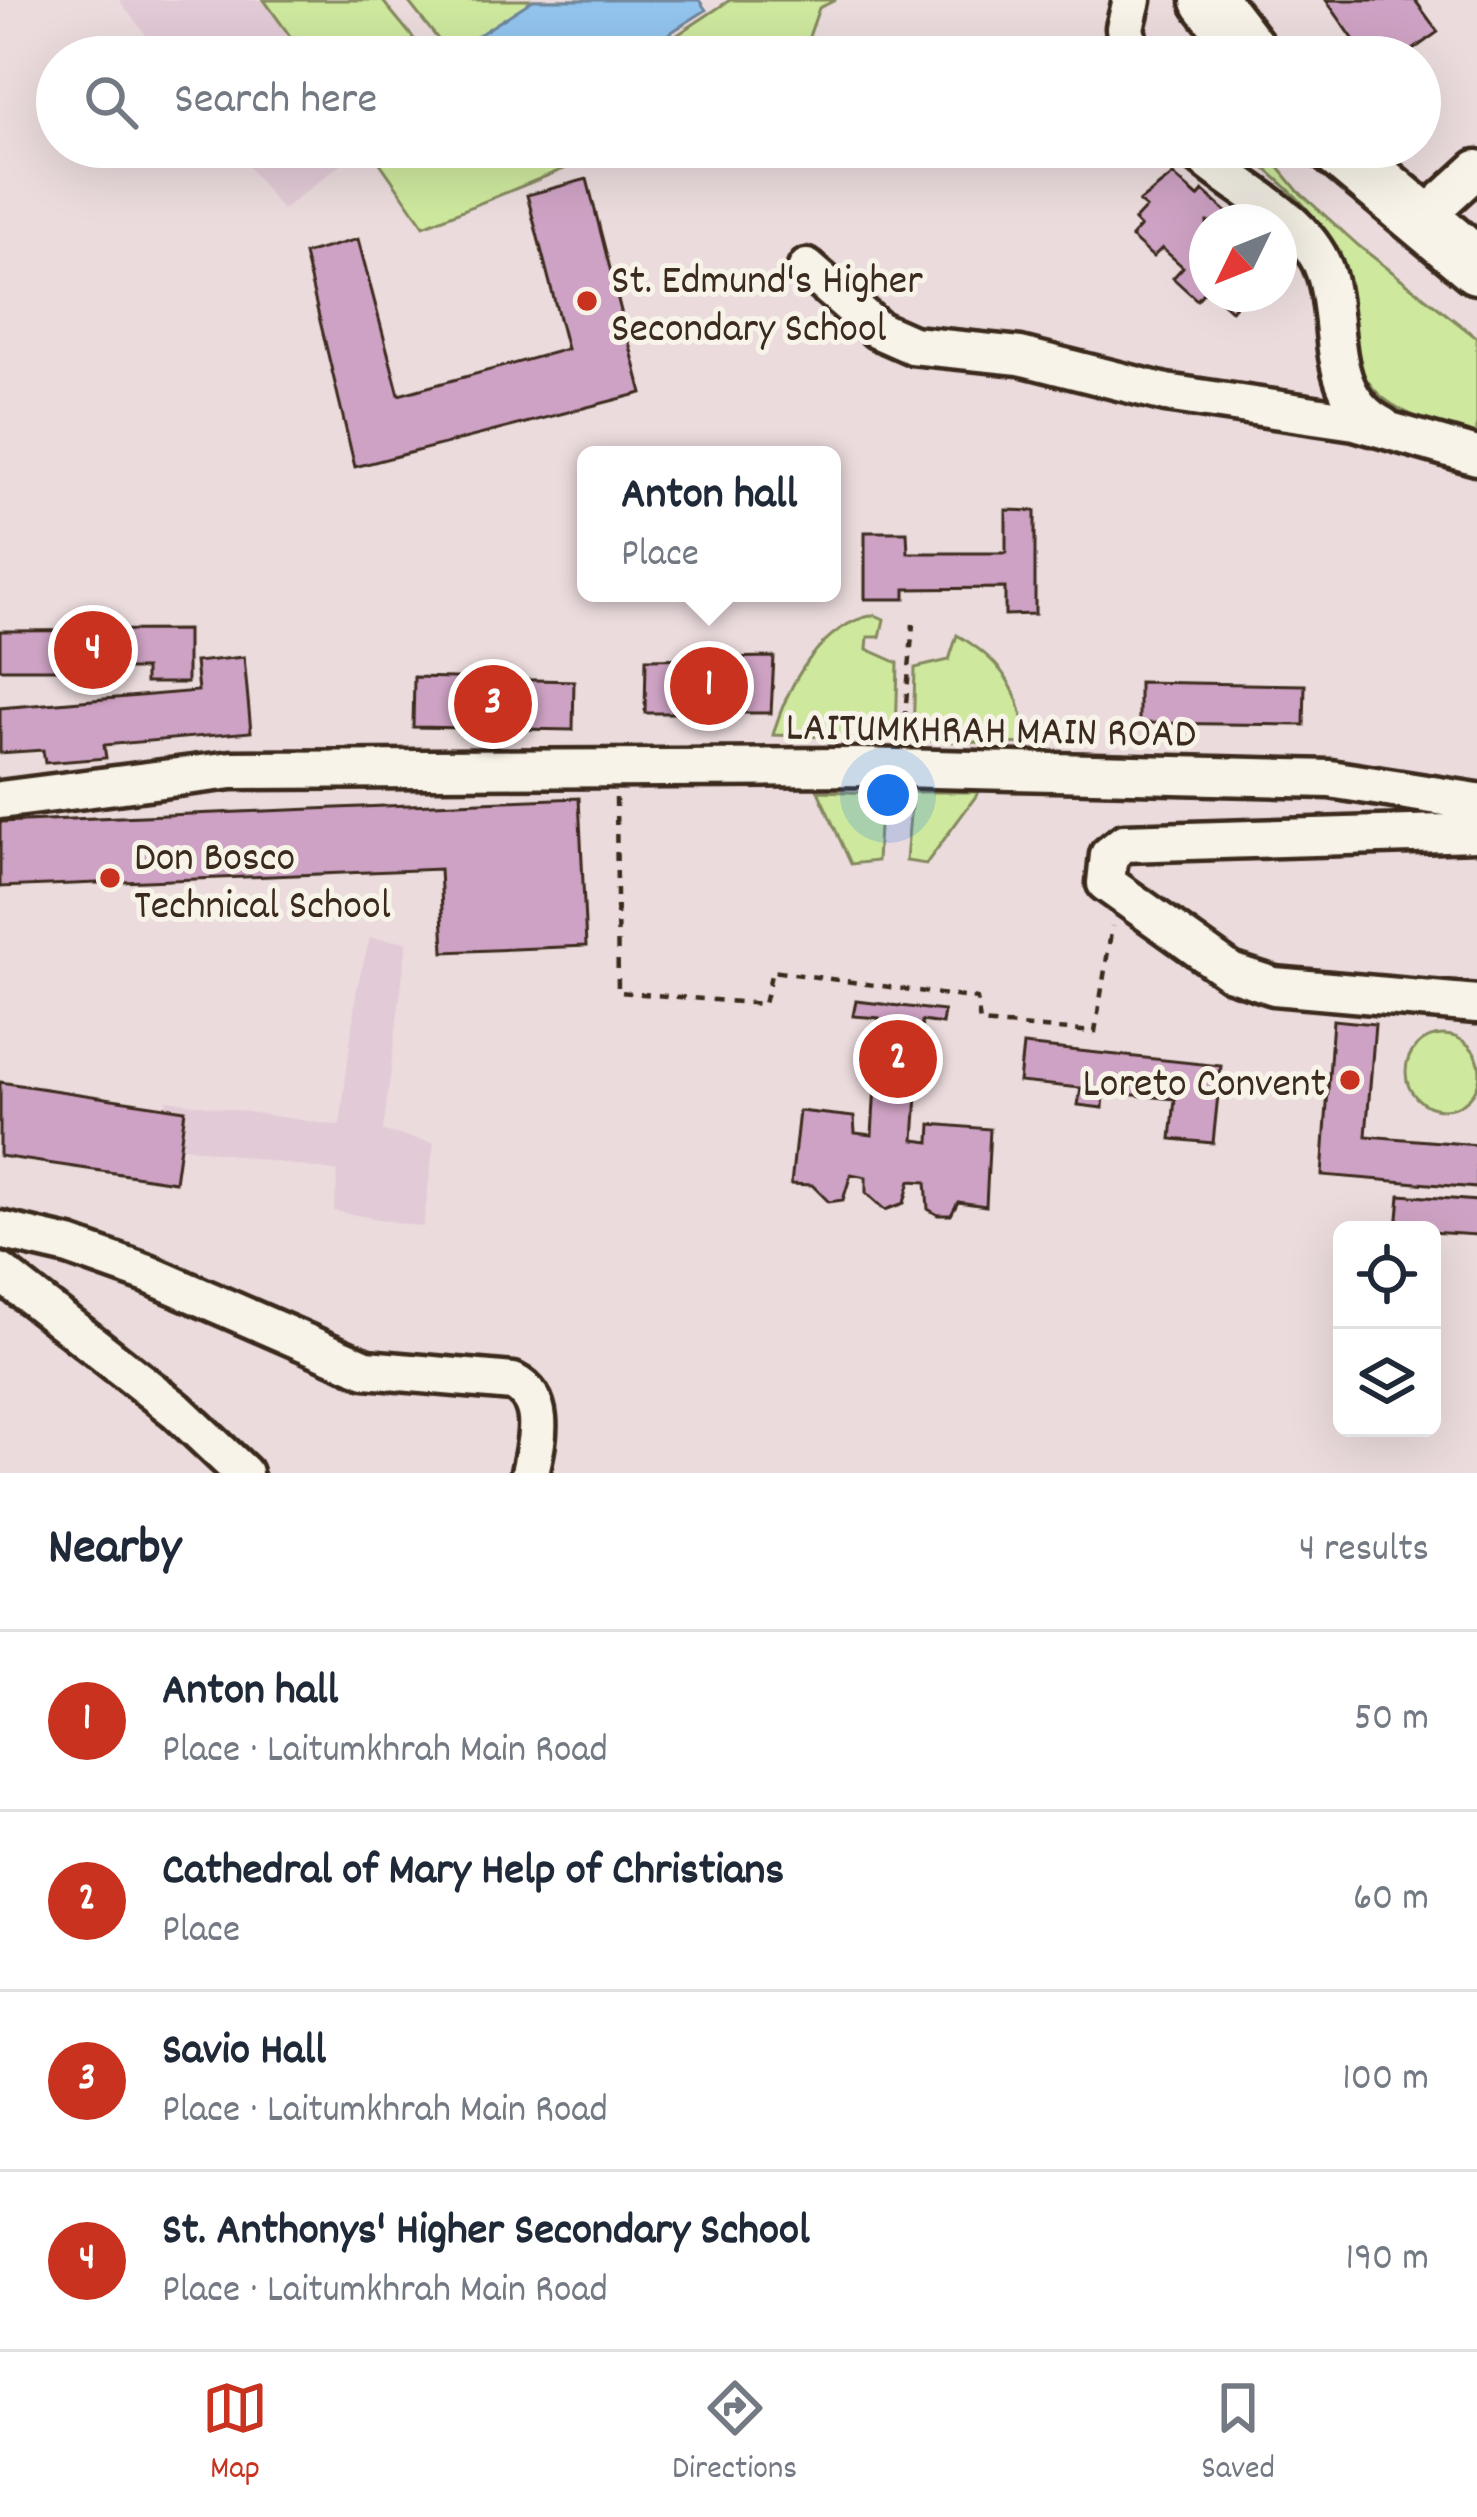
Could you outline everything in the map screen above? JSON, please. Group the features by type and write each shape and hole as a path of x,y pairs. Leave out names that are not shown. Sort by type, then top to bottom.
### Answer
{"highway":[{"path":"1209,0 1237,36"},
{"path":"1359,168 1477,266"}],"street":[{"path":"1127,36 1132,0"},
{"path":"1217,168 1307,244 1325,271 1339,371 1358,405 1386,428"},
{"path":"1420,221 1477,169"},
{"path":"807,268 878,330 912,345 1021,356 1166,393 1386,428 1477,456"},
{"name":"LAITUMKHRAH MAIN ROAD","path":"0,800 232,770 900,768 1330,779 1477,802"},
{"path":"1477,832 1124,843 1109,855 1106,883 1231,972 1274,986 1477,1004"},
{"path":"0,1230 69,1246 148,1274 367,1369 513,1382 527,1389 536,1407 530,1473"},
{"path":"0,1272 176,1410 243,1473"}],"path":[{"path":"900,768 914,624"},
{"path":"616,769 618,992 764,1004 772,971 977,999 980,1023 1095,1032 1117,894"}],"shaded area":[{"path":"119,0 278,0 306,36 147,36"},
{"path":"249,168 336,168 282,210"},
{"path":"370,938 407,942 383,1131 434,1143 423,1227 334,1211 338,1172 178,1146 163,1131 167,1100 340,1126 357,987"}],"green space":[{"path":"264,0 382,0 412,36 290,36"},
{"path":"407,0 692,0 626,36 435,36"},
{"path":"730,0 836,0 819,8 809,36 676,36"},
{"path":"384,168 566,168 424,226"},
{"path":"1265,168 1279,168 1359,246 1477,338 1477,439 1397,408 1367,380 1348,334 1328,244 1313,216"},
{"path":"875,615 884,619 880,637 868,637 867,649 898,663 896,739 773,735 797,678 822,644 855,621"},
{"path":"957,635 987,656 1007,680 1020,709 1026,744 913,740 915,668 949,660"},
{"path":"818,791 881,793 877,861 851,864"},
{"path":"912,792 979,792 926,864 906,861"},
{"path":"1429,1038 1457,1038 1477,1058 1477,1086 1457,1106 1429,1106 1409,1086 1409,1058"}],"water":[{"path":"533,0 699,0 706,10 665,36 477,36"}],"building":[{"path":"1326,0 1415,0 1438,32 1432,36 1351,36"},
{"path":"1173,175 1198,197 1203,191 1218,204 1189,204 1189,293 1173,278 1183,267 1162,248 1153,257 1131,237 1140,227 1134,221 1146,208 1139,202"},
{"name":"St. Edmund's Higher Secondary School","path":"587,179 642,393 355,467 304,254 358,239 399,395 567,349 527,195"},
{"path":"1006,510 1035,511 1035,614 1005,615 1005,588 905,589 905,599 865,599 865,532 907,532 908,553 1006,553"},
{"path":"187,630 187,683 145,683 145,669 0,669 0,631"},
{"path":"244,657 251,732 104,745 106,758 45,763 43,750 0,753 0,708 198,691 195,662"},
{"path":"774,657 771,713 645,713 646,659"},
{"path":"414,677 574,681 573,730 413,727"},
{"path":"1139,682 1305,685 1304,725 1139,723"},
{"name":"Don Bosco Technical School","path":"579,798 586,946 444,952 440,869 0,887 0,822"},
{"path":"856,1001 944,1011 942,1024 922,1021 914,1140 930,1142 931,1124 990,1129 986,1206 958,1202 951,1215 938,1215 928,1209 926,1182 910,1181 904,1203 885,1210 866,1193 866,1177 851,1174 843,1200 829,1202 812,1185 791,1184 799,1111 854,1117 855,1133 872,1135 879,1018 853,1016"},
{"name":"Loreto Convent","path":"1333,1020 1375,1024 1366,1136 1477,1145 1477,1188 1322,1175"},
{"path":"1023,1045 1221,1066 1213,1143 1171,1139 1175,1099 1104,1092 1103,1108 1078,1105 1081,1088 1019,1082"},
{"path":"0,1082 185,1110 175,1182 0,1156"},
{"path":"1400,1195 1477,1201 1477,1235 1441,1233 1441,1221 1398,1221"}],"place":[{"name":"St. Edmund's Higher Secondary School","path":"587,301"},
{"name":"St. Anthonys' Higher Secondary School","path":"93,650"},
{"name":"Anton hall","path":"709,686"},
{"name":"Savio Hall","path":"493,704"},
{"name":"Don Bosco Technical School","path":"110,878"},
{"name":"Cathedral of Mary Help of Christians","path":"898,1059"},
{"name":"Loreto Convent","path":"1350,1080"}]}
